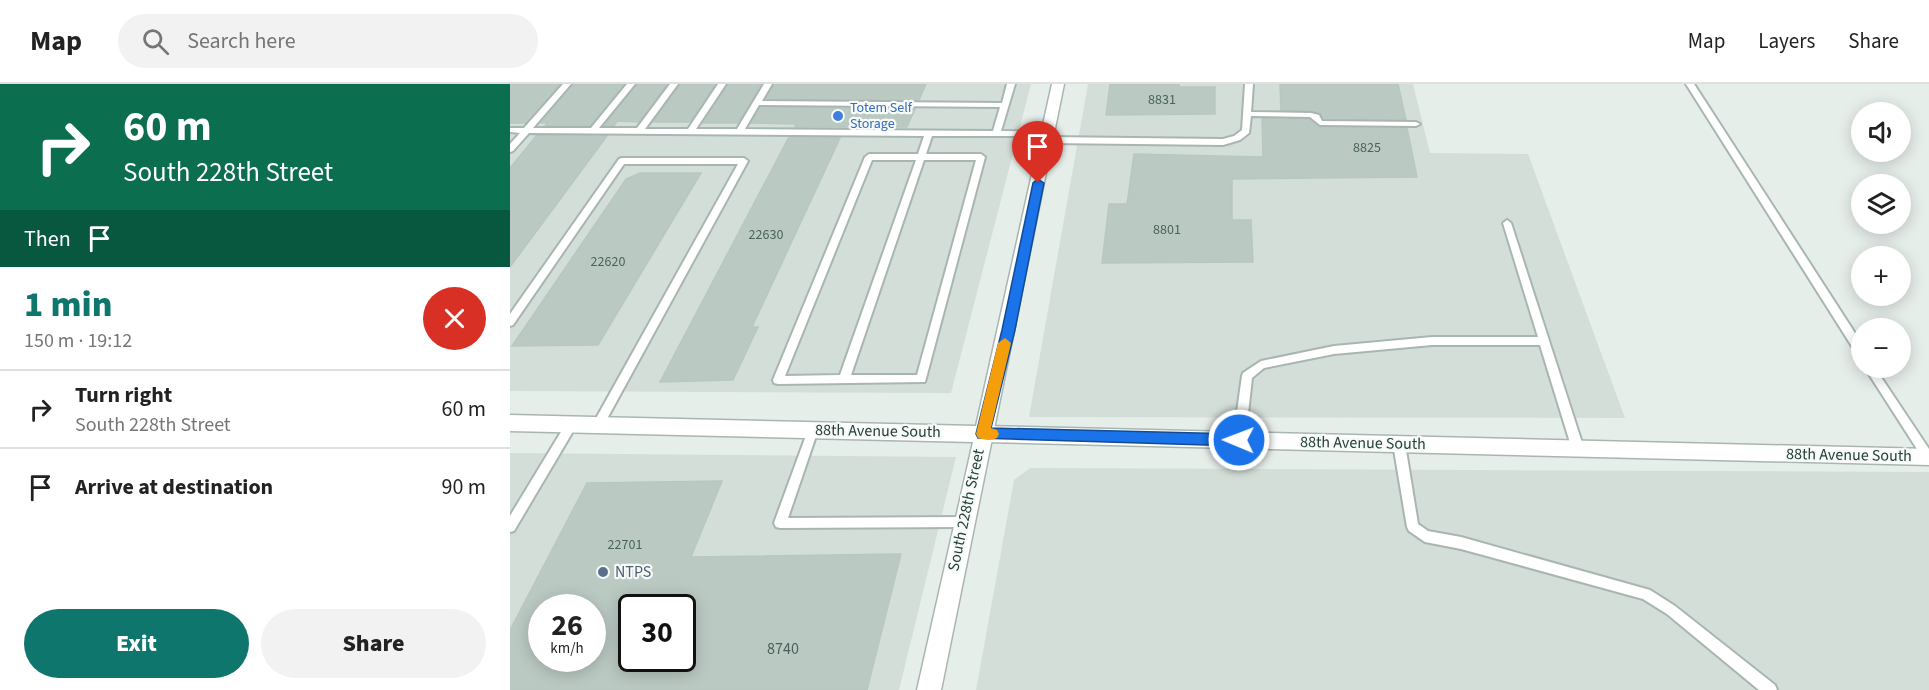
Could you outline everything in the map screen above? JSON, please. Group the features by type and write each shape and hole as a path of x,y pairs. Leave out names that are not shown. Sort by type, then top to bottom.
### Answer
{"street":[{"name":"South 228th Street","path":"928,690 983,434 1008,330 1058,84"},
{"name":"88th Avenue South","path":"510,423 1928,457"}],"lane":[{"path":"510,149 567,84"},
{"path":"593,131 631,84"},
{"path":"639,131 674,84"},
{"path":"690,132 722,84"},
{"path":"739,132 768,84"},
{"path":"996,134 1011,84"},
{"path":"510,130 996,134 1223,142 1237,138 1246,131 1249,84"},
{"path":"1690,84 1851,336"},
{"path":"757,103 1005,105"},
{"path":"1248,114 1311,115 1316,117 1320,123 1416,124"},
{"path":"844,379 929,134"},
{"path":"869,157 921,157 981,157 921,379 778,380 869,157"},
{"path":"510,322 622,161 744,160 598,425"},
{"path":"1507,223 1578,449"},
{"path":"1239,440 1247,376 1262,365 1334,350 1432,341 1544,341"},
{"path":"1877,378 1928,457"},
{"path":"510,527 571,425"},
{"path":"813,430 780,523 964,522"},
{"path":"1399,444 1413,528 1425,536 1461,543 1646,594 1696,630 1770,690"}],"shaded area":[{"path":"510,84 1031,84 951,393 510,391"},
{"path":"1088,84 1413,84 1430,153 1528,154 1625,418 1029,417"},
{"path":"510,453 956,457 899,690 510,690"},
{"path":"1030,468 1929,472 1929,690 976,690 1014,480"}],"building":[{"path":"510,84 560,84 526,123 510,123"},
{"path":"573,84 624,84 590,126 545,126 548,123 541,123"},
{"path":"637,84 667,84 639,122 617,121 614,126 604,126"},
{"path":"680,84 715,84 690,122 653,122"},
{"path":"728,84 761,84 738,123 703,123"},
{"path":"774,84 926,84 919,100 766,99"},
{"path":"1110,84 1179,84 1179,87 1215,87 1215,114 1106,115"},
{"path":"1280,84 1398,84 1406,120 1323,119 1320,113 1312,111 1281,110"},
{"name":"Totem Self Storage","path":"760,107 915,109 907,127 795,127 796,124 751,123"},
{"path":"1262,118 1309,119 1320,127 1407,128 1417,177 1232,179 1232,220 1251,220 1253,262 1102,263 1109,204 1127,204 1134,154 1263,157"},
{"path":"537,135 607,136 510,267 510,168"},
{"path":"789,137 840,138 752,327 758,327 733,380 660,382"},
{"path":"640,173 701,173 598,345 512,346 626,179"},
{"path":"722,481 691,557 901,554 867,690 510,690 510,630 528,596 528,672 606,672 606,594 529,594 587,483"}],"slow traffic":[{"path":"992,434 983,434 1005,343"}],"place":[{"name":"Totem Self Storage","path":"838,116"},
{"name":"NTPS","path":"603,572"}],"route":[{"path":"1038,183 1008,330 983,434 1239,440"}]}
